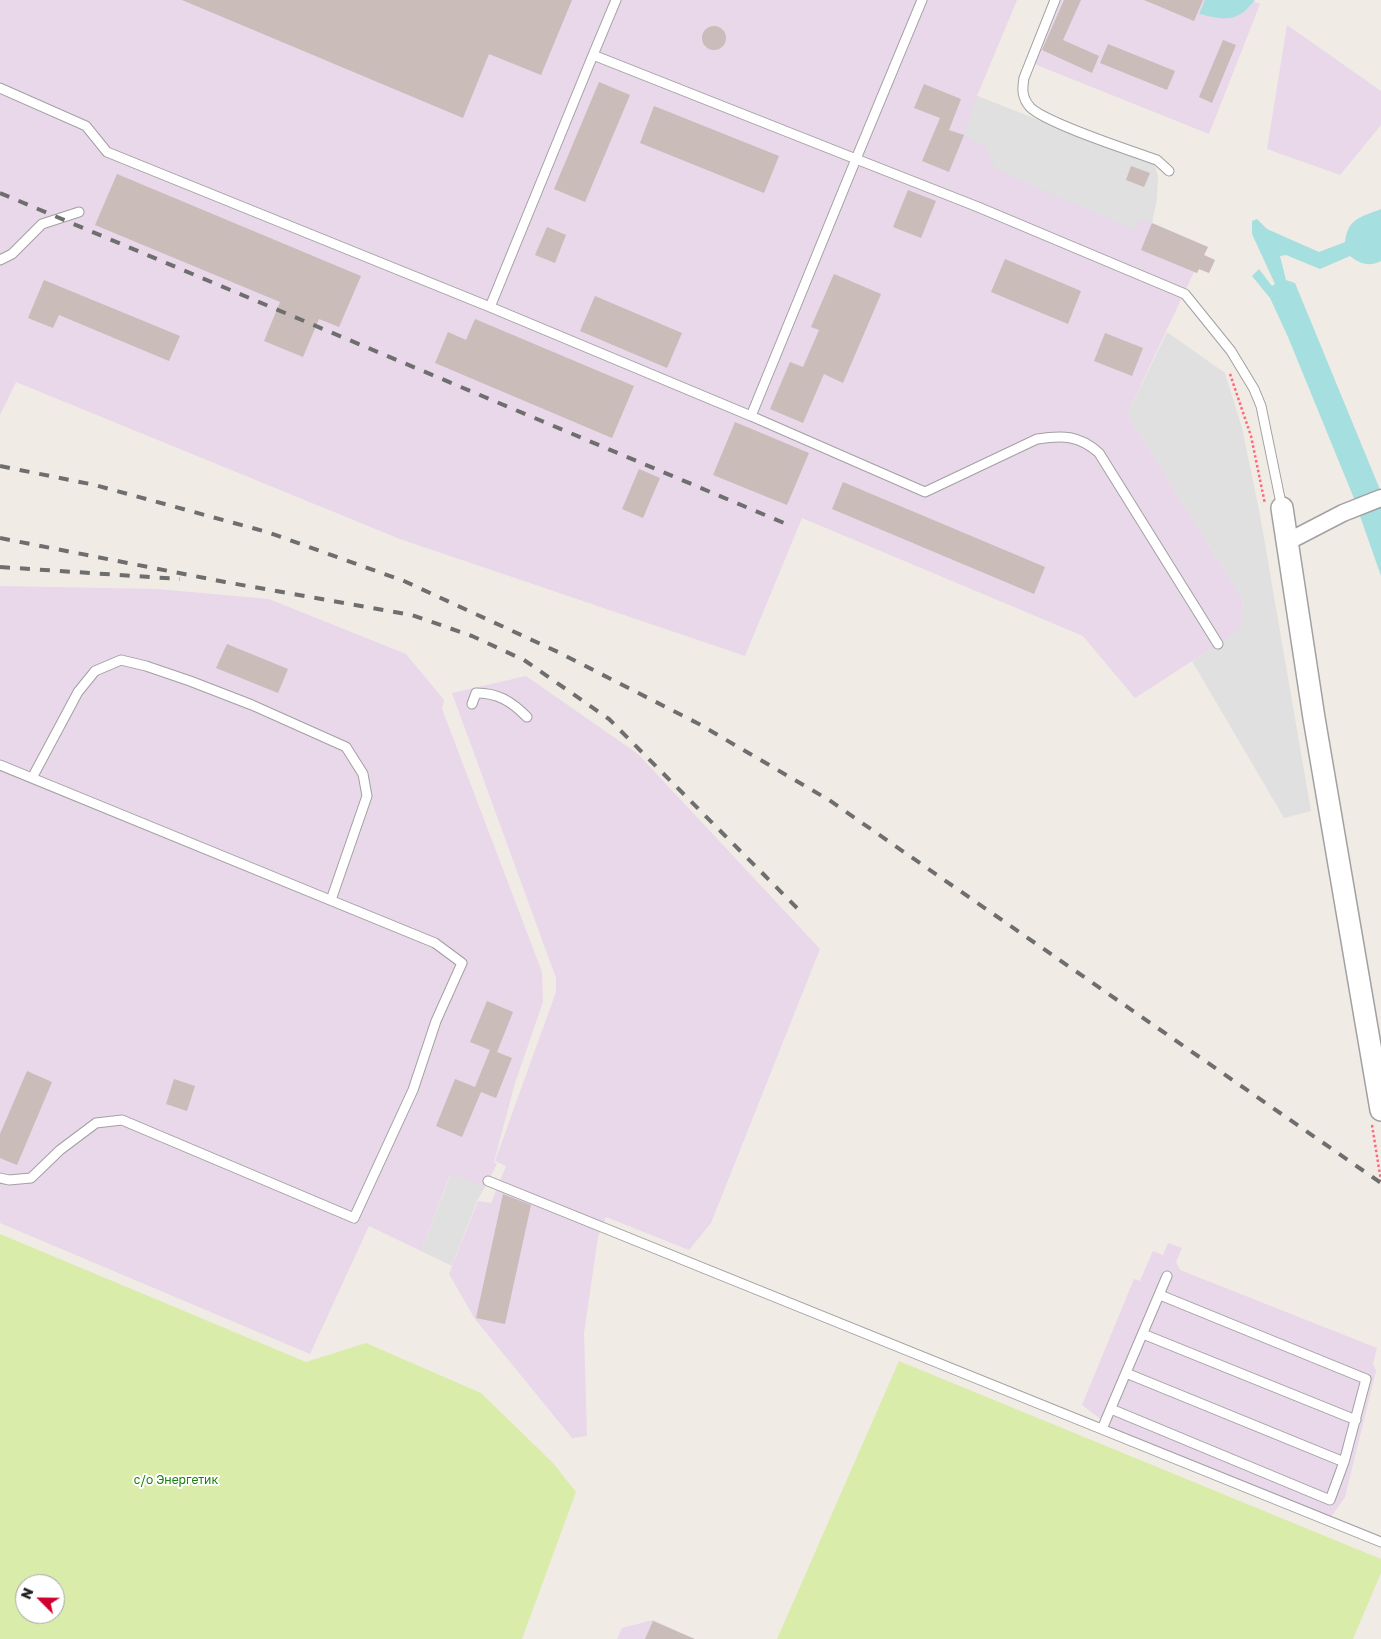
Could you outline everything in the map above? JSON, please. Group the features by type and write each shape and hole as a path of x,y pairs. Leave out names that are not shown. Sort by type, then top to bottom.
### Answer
{"street":[{"path":"1287,542 1343,513 1381,498"},
{"path":"1282,508 1314,718 1381,1110"}],"lane":[{"path":"490,307 616,0"},
{"path":"750,416 922,0"},
{"path":"1055,0 1024,78 1022,90 1029,105 1046,118 1157,160 1169,171"},
{"path":"594,55 978,207 1185,294 1231,351 1254,388 1261,406 1282,508"},
{"path":"0,88 86,126 106,152 490,307 925,492 1037,439 1056,436 1074,437 1088,443 1099,453 1218,644"},
{"path":"0,260 12,254 42,224 79,212"},
{"path":"32,778 78,692 95,671 121,660 190,680 252,705 346,747 363,774 367,796 331,900"},
{"path":"472,704 476,694 490,693 503,697 527,717"},
{"path":"0,765 435,943 462,963 436,1021 413,1090 354,1218 122,1120 96,1123 60,1150 30,1178 9,1180 0,1178"},
{"path":"488,1181 1381,1542"},
{"path":"1102,1429 1167,1276"},
{"path":"1111,1409 1330,1500 1344,1462 1366,1378 1160,1295"},
{"path":"1143,1334 1356,1420"},
{"path":"1126,1373 1344,1462"}],"shaded area":[{"path":"0,0 1017,0 977,96 1103,146 1158,177 1152,223 1208,247 1204,255 1215,260 1209,273 1199,269 1197,273 1194,272 1127,414 1243,600 1240,630 1135,698 1083,636 802,518 745,656 400,539 16,382 0,415"},
{"path":"1058,0 1250,0 1260,4 1209,134 1032,63"},
{"path":"1287,25 1381,91 1381,125 1340,175 1267,149"},
{"path":"977,96 1155,165 1158,177 1157,199 1152,223 1140,219 1135,230 995,169 985,147 964,135"},
{"path":"1167,332 1225,373 1242,428 1260,515 1311,811 1284,818 1192,661 1240,630 1243,600 1127,414"},
{"path":"0,586 157,589 269,599 406,654 444,700 442,709 542,972 543,1002 515,1083 494,1162 497,1164 485,1187 450,1175 421,1251 369,1226 310,1354 0,1223"},
{"path":"526,676 638,754 820,949 711,1223 689,1250 606,1217 598,1237 584,1333 587,1436 572,1438 475,1319 449,1274 478,1201 491,1203 506,1166 495,1161 556,992 556,978 452,693"},
{"path":"451,1174 485,1187 477,1201 452,1266 421,1251"},
{"path":"1168,1243 1182,1248 1176,1262 1180,1270 1377,1348 1373,1364 1376,1371 1345,1497 1331,1517 1115,1430 1082,1405 1134,1279 1140,1281 1153,1251 1163,1255"},
{"path":"653,1620 677,1631 683,1639 617,1639 622,1628"}],"green space":[{"name":"с/о Энергетик","path":"0,1234 306,1362 366,1343 481,1393 553,1463 576,1492 522,1639 0,1639"},
{"path":"899,1361 1381,1559 1381,1573 1353,1639 777,1639"}],"water":[{"path":"1205,0 1255,0 1242,13 1236,16 1217,18 1199,14"},
{"path":"1381,209 1381,261 1365,264 1350,256 1320,269 1286,255 1280,256 1286,280 1295,283 1381,492 1381,576 1353,496 1288,337 1270,298 1252,276 1259,269 1272,286 1275,284 1252,234 1252,221 1257,219 1267,229 1319,252 1345,242 1352,223"}],"building":[{"path":"182,0 572,0 541,75 489,54 463,118"},
{"path":"1064,0 1081,0 1063,40 1099,56 1092,73 1042,50"},
{"path":"1144,0 1203,0 1194,21"},
{"path":"714,26 719,27 725,33 725,43 719,49 714,50 709,49 703,43 702,38 703,33 709,27"},
{"path":"1223,40 1236,45 1212,103 1199,97"},
{"path":"1108,44 1175,71 1167,90 1100,63"},
{"path":"599,82 630,95 585,202 554,189"},
{"path":"924,84 961,99 949,130 964,135 949,172 922,161 940,118 914,108"},
{"path":"654,106 779,156 764,193 640,143"},
{"path":"1131,166 1150,173 1144,187 1126,180"},
{"path":"117,174 361,276 339,327 319,319 303,357 264,341 280,302 95,225"},
{"path":"908,190 936,201 921,238 893,227"},
{"path":"1152,223 1208,247 1204,255 1215,260 1209,273 1199,269 1197,273 1141,250"},
{"path":"547,227 566,235 555,263 535,255"},
{"path":"1005,259 1081,291 1068,324 991,292"},
{"path":"834,274 881,294 843,383 824,374 803,423 770,409 790,362 803,367 819,330 811,327"},
{"path":"44,280 180,336 169,361 59,315 53,328 28,318"},
{"path":"595,296 682,333 667,368 580,331"},
{"path":"475,319 634,386 612,438 435,363 448,332 466,340"},
{"path":"1105,333 1143,348 1132,376 1094,361"},
{"path":"735,422 809,453 787,505 713,475"},
{"path":"639,469 660,478 643,518 622,509"},
{"path":"843,482 1045,567 1034,594 832,509"},
{"path":"227,644 288,669 278,693 216,668"},
{"path":"487,1001 513,1012 497,1052 512,1058 496,1098 481,1092 462,1137 436,1126 455,1079 475,1087 490,1050 470,1042"},
{"path":"27,1071 52,1082 17,1165 0,1158 0,1134"},
{"path":"174,1079 195,1086 187,1111 166,1104"},
{"path":"503,1194 531,1205 505,1324 476,1318"},
{"path":"653,1621 695,1639 645,1639"}],"railway":[{"path":"0,193 784,523"},
{"path":"0,466 95,485 267,532 404,581 558,652 699,724 829,800 1381,1183"},
{"path":"0,538 225,582 412,615 472,636 524,660 609,719 799,910"},
{"path":"0,567 180,579"}]}
